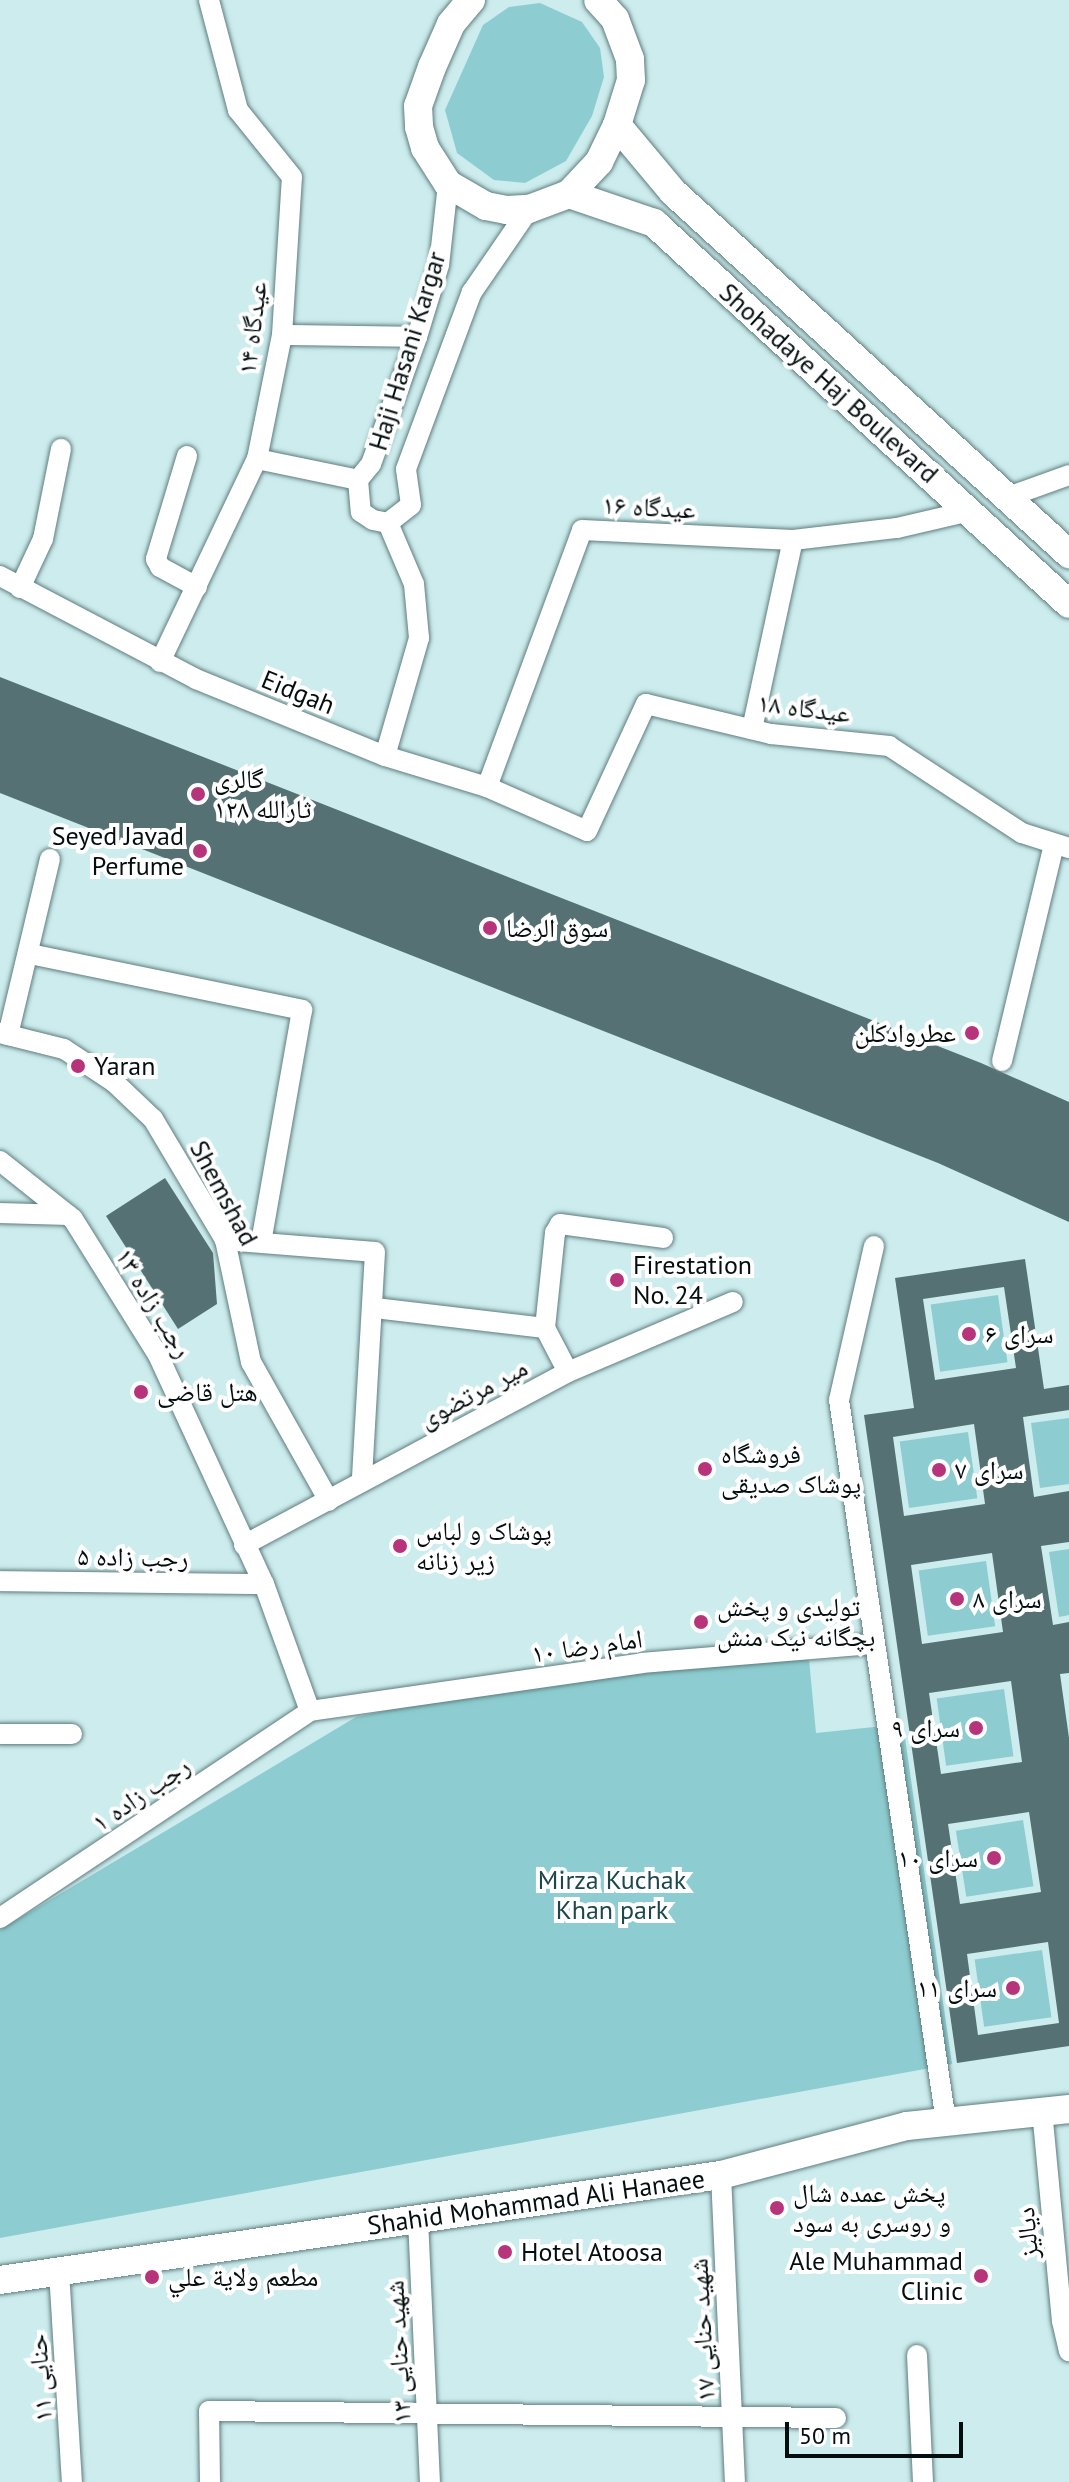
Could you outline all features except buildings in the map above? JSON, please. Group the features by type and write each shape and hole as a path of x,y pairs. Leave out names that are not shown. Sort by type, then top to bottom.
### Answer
{"street":[{"name":"عیدگاه ۱۴","path":"160,662 257,459 282,335 292,177 238,110 209,0"},
{"path":"471,0 451,24 418,106 425,148 448,184 486,206 529,209 569,194 599,162 617,125 631,80 630,59 615,19 600,1"},
{"name":"Shohadaye Haj Boulevard","path":"617,125 673,192 1069,554"},
{"name":"Haji Hasani Kargar","path":"448,184 439,265 376,453 358,480 361,512 388,523 411,505 406,469 472,292 529,209"},
{"name":"Shohadaye Haj Boulevard","path":"569,194 654,223 1069,604"},
{"path":"282,335 417,337"},
{"path":"20,588 43,539 61,449"},
{"path":"187,456 156,559 160,567 197,587"},
{"path":"257,459 358,480"},
{"path":"1008,497 1069,475"},
{"name":"عیدگاه ۱۶","path":"487,787 582,530 793,540 897,528 970,511"},
{"path":"385,756 419,638 414,584 388,523"},
{"path":"752,729 793,540"},
{"name":"Eidgah","path":"0,576 160,662 385,756 487,787 587,831"},
{"name":"عیدگاه ۱۸","path":"587,831 646,704 752,729 889,746 1022,833 1062,846"},
{"path":"1002,1061 1062,846"},
{"path":"4,1034 30,954 50,859"},
{"path":"30,954 302,1010 261,1242"},
{"name":"Shemshad","path":"4,1034 64,1049 124,1091 153,1119 225,1240 251,1362 329,1501"},
{"name":"رجب زاده ۱۳","path":"0,1161 68,1215 158,1355 264,1584 310,1711"},
{"path":"0,1213 68,1215"},
{"path":"568,1372 545,1328 555,1233 560,1224 663,1238"},
{"path":"225,1240 370,1248 375,1258 375,1308 362,1480"},
{"path":"874,1246 839,1400 946,2122"},
{"name":"میر مرتضوی","path":"244,1545 568,1372 733,1302"},
{"path":"375,1308 545,1328"},
{"name":"رجب زاده ۵","path":"0,1581 264,1584"},
{"name":"امام رضا ۱۰","path":"310,1711 642,1663 874,1644"},
{"name":"رجب زاده ۱","path":"0,1918 310,1711"},
{"path":"0,1734 72,1734"},
{"name":"Shahid Mohammad Ali Hanaee","path":"0,2280 721,2175 907,2126 1056,2110"},
{"name":"دیالیز","path":"1056,2110 1062,2321 1069,2351"},
{"name":"شهید حنایی ۱۷","path":"721,2175 735,2482"},
{"name":"شهید حنایی ۱۳","path":"418,2219 430,2482"},
{"name":"حنایی ۱۱","path":"59,2271 72,2482"},
{"path":"917,2355 923,2482"},
{"path":"210,2482 209,2411 836,2418"}],"green space":[{"path":"540,3 582,22 600,48 604,77 592,116 566,161 525,183 494,180 457,153 445,110 483,25 509,7"},
{"path":"998,1295 1007,1362 940,1372 931,1304"},
{"path":"1069,1418 1069,1484 1040,1488 1031,1423"},
{"path":"968,1432 977,1498 909,1508 900,1442"},
{"path":"1069,1549 1069,1615 1059,1617 1049,1552"},
{"path":"986,1561 995,1626 928,1636 919,1570"},
{"name":"Mirza Kuchak Khan park","path":"807,1638 816,1733 903,1724 952,2064 0,2238 0,1930 356,1717 568,1672"},
{"path":"1004,1689 1013,1756 946,1766 937,1698"},
{"path":"1023,1820 1033,1886 966,1897 956,1831"},
{"path":"1042,1950 1051,2017 984,2027 975,1959"}],"place":[{"name":"گالری ثارالله ۱۲۸","path":"198,794"},
{"name":"Seyed Javad Perfume","path":"200,851"},
{"name":"سوق الرضا","path":"490,928"},
{"name":"عطروادکلن","path":"972,1033"},
{"name":"Yaran","path":"78,1066"},
{"name":"Firestation No. 24","path":"617,1280"},
{"name":"سرای ۶","path":"969,1334"},
{"name":"هتل قاضی","path":"141,1392"},
{"name":"فروشگاه پوشاک صدیقی","path":"705,1469"},
{"name":"سرای ۷","path":"939,1470"},
{"name":"پوشاک و لباس زیر زنانه","path":"400,1546"},
{"name":"سرای ۸","path":"957,1599"},
{"name":"تولیدی و پخش بچگانه نیک منش","path":"701,1622"},
{"name":"سرای ۹","path":"976,1728"},
{"name":"سرای ۱۰","path":"994,1858"},
{"name":"سرای ۱۱","path":"1013,1988"},
{"name":"پخش عمده شال و روسری به سود","path":"777,2208"},
{"name":"Hotel Atoosa","path":"505,2252"},
{"name":"Ale Muhammad Clinic","path":"981,2276"},
{"name":"مطعم ولاية علي","path":"152,2277"}]}
